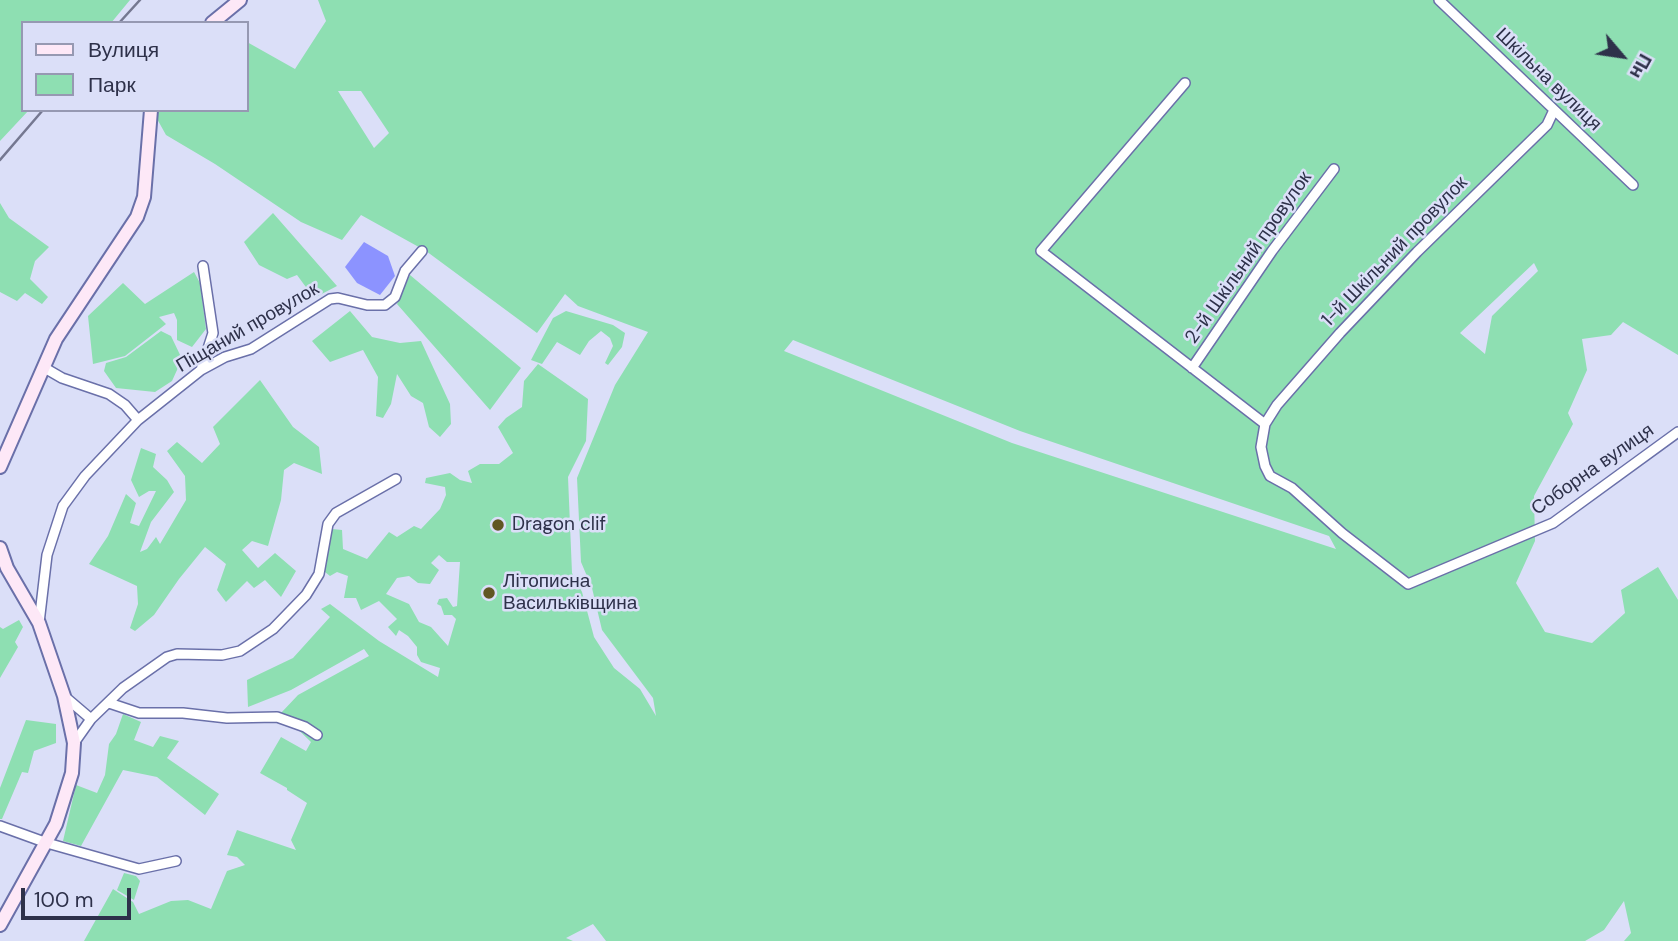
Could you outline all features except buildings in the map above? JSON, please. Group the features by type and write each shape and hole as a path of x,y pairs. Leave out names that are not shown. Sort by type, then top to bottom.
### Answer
{"street":[{"path":"214,21 240,0"},
{"name":"Шкільна вулиця","path":"1439,0 1633,185"},
{"path":"1185,83 1041,251 1265,424"},
{"name":"1-й Шкільний провулок","path":"1265,424 1277,405 1340,332 1417,252 1547,125 1554,110"},
{"path":"0,467 56,339 137,217 144,197 152,112"},
{"name":"2-й Шкільний провулок","path":"1192,368 1272,251 1334,169"},
{"name":"Піщаний провулок","path":"39,623 47,555 63,506 85,476 138,420 201,370 225,357 251,349 330,299 351,299 367,305 385,305 395,297 405,271 422,251"},
{"path":"201,370 213,333 203,265"},
{"path":"43,367 62,378 109,394 125,405 138,420"},
{"name":"Соборна вулиця","path":"1265,424 1261,447 1270,476 1292,488 1342,533 1408,584 1553,523 1678,432"},
{"path":"74,743 91,719 123,688 167,657 177,654 222,656 240,651 273,629 306,595 319,574 328,524 336,513 396,479"},
{"path":"0,548 7,568 39,623 64,696 74,743 69,785 56,824 0,925"},
{"path":"64,696 91,719"},
{"path":"109,703 139,713 183,713 227,718 276,717 305,727 317,735"},
{"path":"0,826 47,843 139,869 176,861"}],"green space":[{"path":"0,0 130,0 113,21 21,21 21,112 27,112 0,141"},
{"path":"318,0 1678,0 1678,355 1623,322 1611,335 1582,339 1587,370 1568,413 1573,424 1534,496 1535,541 1516,583 1545,632 1592,643 1625,613 1621,590 1658,567 1678,600 1678,941 1624,941 1631,933 1624,901 1604,930 1585,941 606,941 593,924 566,938 573,941 84,941 113,889 133,902 139,914 171,901 188,900 211,909 227,871 245,865 237,857 227,855 237,830 296,850 291,840 307,803 260,773 281,737 306,751 311,742 281,713 298,695 369,656 364,649 291,690 248,707 247,680 293,658 330,617 321,609 330,604 379,641 438,677 440,668 421,662 417,647 408,636 399,630 396,636 388,627 397,619 379,601 361,610 356,598 344,598 348,576 337,572 330,576 325,572 332,529 342,530 343,549 367,559 389,532 397,537 414,526 421,529 440,509 446,495 445,487 425,483 426,478 450,473 460,480 472,483 468,471 480,464 499,464 513,453 498,427 522,407 524,381 538,364 588,399 586,441 568,477 572,573 582,592 594,637 614,668 640,689 656,716 653,698 602,630 592,588 581,562 577,478 615,385 648,332 578,306 565,294 537,333 426,251 361,215 342,240 301,222 215,164 166,135 156,117 157,112 248,112 248,43 295,69 326,21","holes":["338,91 361,91 389,133 374,148","1534,263 1538,271 1492,316 1485,354 1460,333","793,340 1020,431 1329,536 1336,549 1012,443 784,351","439,555 447,562 460,562 457,606 453,607 447,598 439,599 437,604 441,606 444,615 452,615 456,619 448,646 431,627 419,622 409,604 386,594 397,578 409,576 418,583 430,584 439,570 431,563"]},
{"path":"0,203 9,218 49,247 35,261 30,279 48,297 42,304 25,293 17,301 0,292"},
{"path":"273,213 337,286 314,298 297,275 287,279 259,265 244,242"},
{"path":"194,272 200,283 206,329 192,347 177,340 177,320 174,313 159,317 166,324 125,356 93,364 88,316 123,283 145,304"},
{"path":"410,275 521,368 490,410 397,304"},
{"path":"350,311 372,337 400,343 421,341 450,404 451,424 440,437 429,427 423,403 411,396 397,374 391,404 383,418 376,416 378,377 363,350 330,362 312,341"},
{"path":"566,311 613,325 625,333 622,347 608,365 605,363 613,346 610,338 601,331 589,341 580,355 557,342 542,364 531,360 553,318"},
{"path":"161,331 171,336 182,359 172,381 155,392 116,388 104,371 106,363 126,357"},
{"path":"260,380 293,427 319,447 322,474 294,463 284,470 281,500 268,546 252,541 242,550 258,568 275,553 296,571 281,597 265,580 254,588 247,581 226,602 217,590 226,564 205,547 154,615 135,631 130,628 138,604 137,586 89,564 108,536 126,494 136,503 130,523 139,526 156,491 149,491 139,497 131,480 141,448 156,454 153,467 167,480 174,492 151,522 140,552 147,549 156,537 160,544 186,500 185,476 167,451 177,442 202,463 220,444 213,427"},
{"path":"19,620 23,627 15,642 18,647 0,678 0,627 3,629"},
{"path":"123,714 141,722 134,740 153,747 160,736 179,741 167,758 219,794 205,815 157,777 123,770 81,846 63,841 76,785 97,793 105,775 109,744 116,734"},
{"path":"26,720 56,724 56,743 34,751 28,773 22,772 0,819 0,788"},
{"path":"124,873 136,876 140,881 134,900 117,890"}],"water":[{"path":"364,242 388,256 395,276 380,295 357,283 345,267"}],"railway":[{"path":"121,21 140,0"},
{"path":"0,160 41,112"}],"place":[{"name":"Dragon clif","path":"498,525"},
{"name":"Літописна Васильківщина","path":"489,593"}]}
